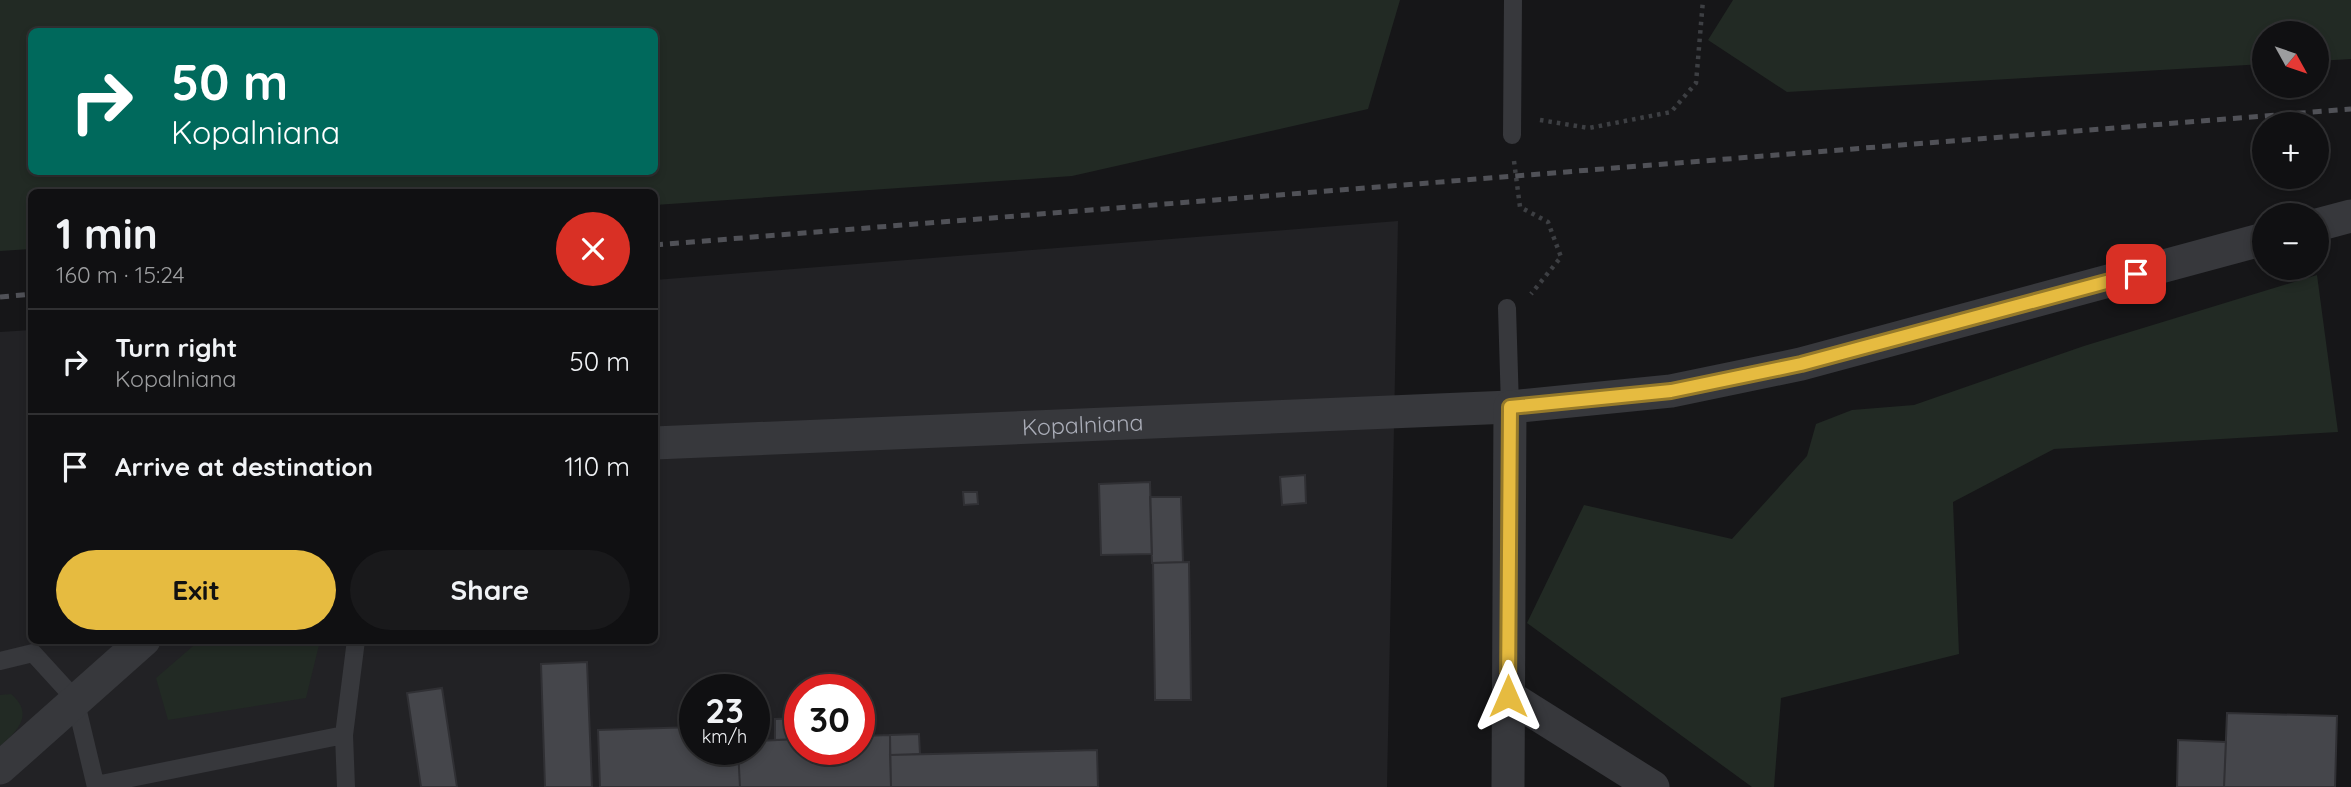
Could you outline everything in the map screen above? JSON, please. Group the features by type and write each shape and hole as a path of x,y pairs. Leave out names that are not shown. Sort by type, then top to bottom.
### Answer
{"street":[{"path":"2329,222 2351,216"},
{"name":"Kopalniana","path":"658,443 1510,407 1671,391 1801,364 2252,242"},
{"path":"1507,787 1510,407"},
{"path":"0,768 139,644"},
{"path":"1508,696 1653,787"}],"lane":[{"path":"1511,135 1513,0"},
{"path":"1507,315 1510,407"},
{"path":"346,787 344,735 355,644"},
{"path":"0,661 33,653 75,699 96,786 344,735"}],"path":[{"path":"1512,116 1589,128 1671,112 1696,82 1703,0"},
{"path":"1507,315 1560,257 1548,222 1520,206 1511,135"}],"shaded area":[{"path":"0,0 1400,0 1368,109 1072,176 658,205 658,189 28,189 28,249 0,251"},
{"path":"1733,0 2351,0 2351,59 2329,60 2329,21 2252,21 2252,65 1787,92 1708,40"},
{"path":"1398,221 1387,787 0,787 0,332 28,330 28,644 658,644 658,280"},
{"path":"2301,280 2318,280 2338,432 2054,449 1953,502 1959,654 1781,698 1774,787 1752,787 1527,623 1584,505 1732,539 1807,456 1816,424 1852,410 1914,405 2084,346"},
{"path":"195,644 319,644 306,698 168,720 156,678"},
{"path":"11,694 18,701 23,716 17,729 0,746 0,695"}],"building":[{"path":"1305,475 1306,503 1282,505 1280,477"},
{"path":"1150,482 1152,554 1101,555 1099,484"},
{"path":"963,492 977,492 978,504 964,505"},
{"path":"1150,497 1181,497 1183,562 1152,563"},
{"path":"1189,562 1191,700 1155,700 1153,563"},
{"path":"587,662 592,787 545,787 541,664"},
{"path":"442,688 457,787 421,787 407,693"},
{"path":"2227,713 2337,716 2335,787 2224,787"},
{"path":"775,719 784,719 784,740 775,740"},
{"path":"679,727 679,765 739,765 740,787 600,787 598,730"},
{"path":"919,734 920,754 890,755 890,735"},
{"path":"875,735 890,735 891,787 740,787 739,765 770,765 770,740 784,740 784,765 875,765"},
{"path":"2178,740 2226,742 2224,787 2177,787"},
{"path":"1097,750 1098,787 891,787 890,755"}],"railway":[{"path":"658,245 2351,109"},
{"path":"0,297 28,294"}],"route":[{"path":"1508,696 1510,407 1671,391 1752,375 2136,274"}]}
